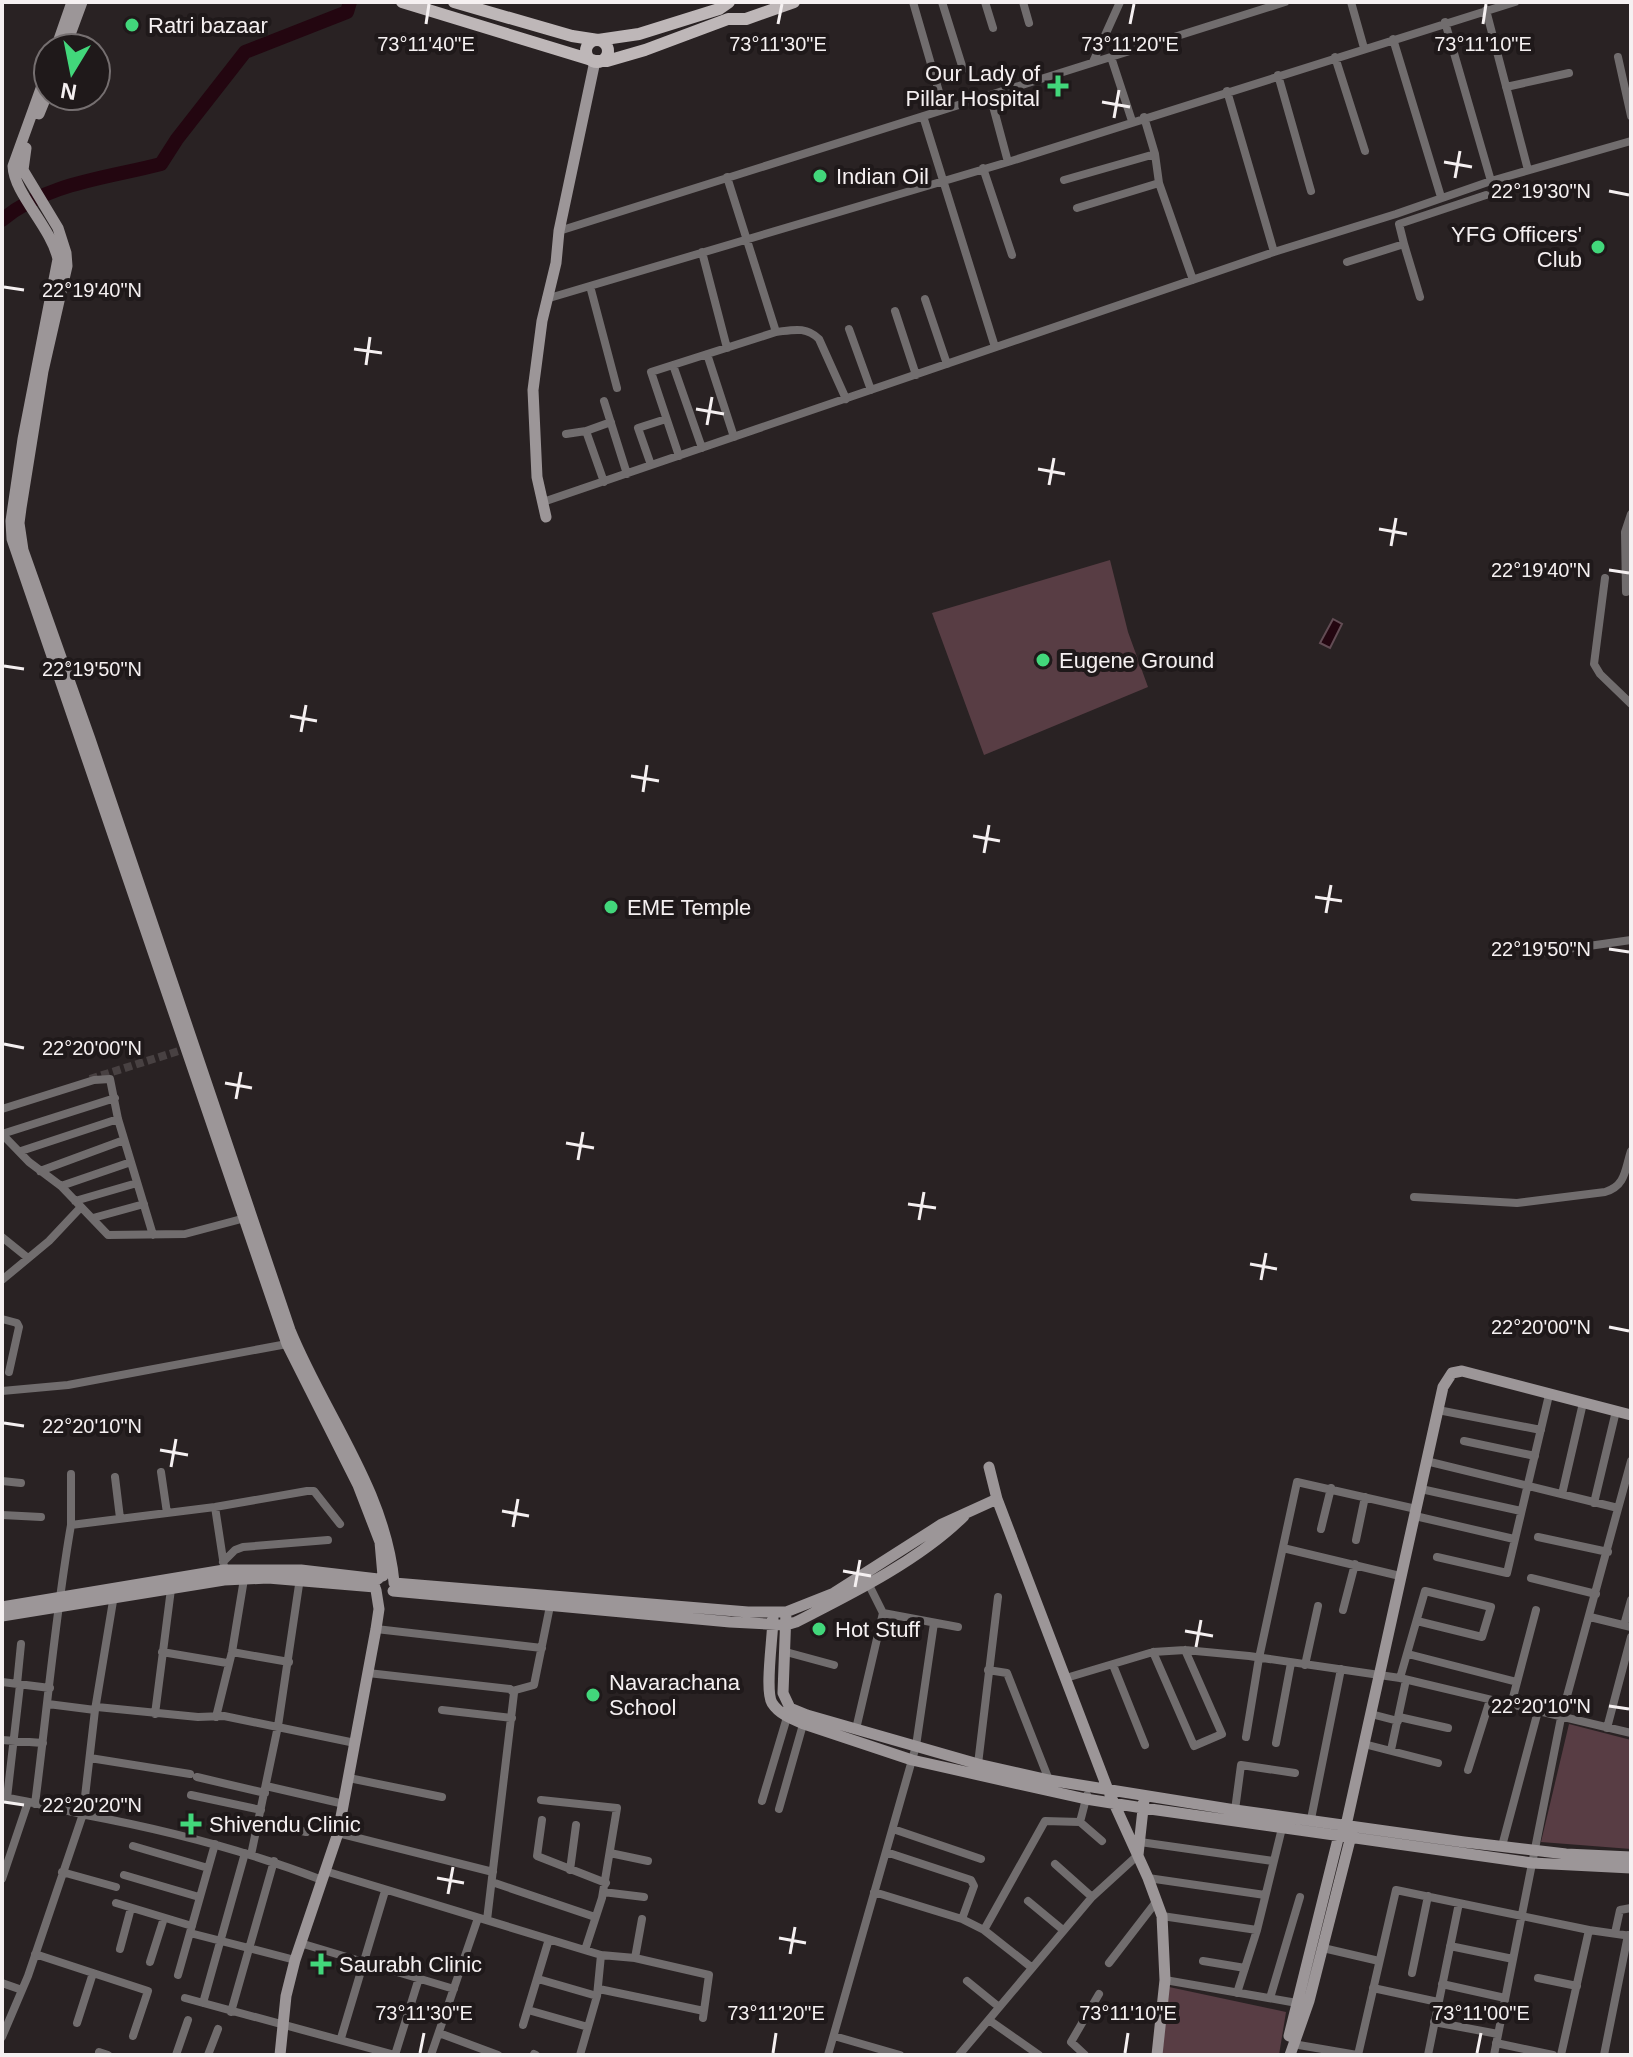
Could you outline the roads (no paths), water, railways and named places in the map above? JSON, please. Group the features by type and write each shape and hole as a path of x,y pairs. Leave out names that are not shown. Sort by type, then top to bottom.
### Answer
{"main road":[{"path":"403,2 595,61 607,61 645,50 726,10"},
{"path":"454,2 572,36 598,40 639,34 726,10 769,2"},
{"path":"726,10 746,19 794,2"},
{"path":"595,61 605,58 607,52 606,46 598,40"}],"street":[{"path":"62,32 72,2"},
{"path":"71,32 82,2"},
{"path":"913,2 944,109"},
{"path":"942,2 963,69"},
{"path":"985,2 993,28"},
{"path":"1023,2 1029,23"},
{"path":"1093,62 1120,2"},
{"path":"559,231 1266,5 1285,2"},
{"path":"1351,2 1364,48"},
{"path":"546,299 1008,162 1515,2"},
{"path":"1486,10 1528,170"},
{"path":"1445,22 1491,181"},
{"path":"1393,39 1441,197"},
{"path":"1111,57 1132,121"},
{"path":"1335,57 1365,151"},
{"path":"1618,57 1631,116"},
{"path":"546,517 537,477 533,390 546,299 556,263 559,231 595,61"},
{"path":"1506,87 1569,73"},
{"path":"1278,75 1311,191"},
{"path":"1227,91 1274,252"},
{"path":"990,95 1008,162"},
{"path":"32,112 14,161 18,174 66,253 66,277 43,371 21,508 20,536 288,1340 340,1442 369,1490 391,1554 338,1833 295,1960 282,2026 280,2055"},
{"path":"18,174 40,112"},
{"path":"923,116 995,347"},
{"path":"1144,117 1155,154 1159,183 1193,280"},
{"path":"543,502 1274,252 1491,181 1631,141"},
{"path":"1064,180 1155,154"},
{"path":"983,168 1012,255"},
{"path":"727,177 776,332"},
{"path":"1077,208 1159,183"},
{"path":"1420,297 1399,224 1486,195"},
{"path":"1347,262 1404,244"},
{"path":"702,252 727,348"},
{"path":"590,286 617,388"},
{"path":"925,299 947,364"},
{"path":"895,311 916,375"},
{"path":"679,456 651,372 776,332 802,329 811,331 819,339 846,399"},
{"path":"849,329 871,390"},
{"path":"707,354 734,437"},
{"path":"673,365 702,448"},
{"path":"604,401 627,474"},
{"path":"651,465 638,428 666,419"},
{"path":"566,434 611,422"},
{"path":"586,431 604,482"},
{"path":"1626,592 1625,532 1631,514"},
{"path":"1605,578 1594,664 1631,704"},
{"path":"1525,955 1631,940"},
{"path":"2,1109 106,1077 110,1079 118,1119 153,1235"},
{"path":"2,1134 115,1098"},
{"path":"21,1151 118,1119"},
{"path":"2,1134 40,1171 61,1186 108,1235 202,1231 248,1217"},
{"path":"40,1171 124,1140"},
{"path":"1414,1197 1517,1203 1605,1192 1621,1183 1631,1151"},
{"path":"61,1186 131,1162"},
{"path":"2,1280 49,1241 78,1204 137,1183"},
{"path":"93,1218 144,1204"},
{"path":"2,1237 28,1258"},
{"path":"2,1319 17,1323 19,1327 9,1372"},
{"path":"2,1391 68,1385 288,1340"},
{"path":"1289,2051 1323,1948 1378,1674 1443,1387 1452,1373 1462,1371 1631,1415"},
{"path":"1437,1557 1507,1573 1549,1395"},
{"path":"1562,1494 1583,1403"},
{"path":"1438,1410 1541,1430"},
{"path":"1594,1503 1616,1411"},
{"path":"1464,1441 1535,1456"},
{"path":"1426,1461 1618,1508"},
{"path":"1494,2055 1561,1718 1631,1461"},
{"path":"989,1467 997,1499 1113,1803 1162,1916 1165,1980 1157,2055"},
{"path":"161,1472 167,1513"},
{"path":"2,1879 32,1803 43,1743 58,1602 71,1525 71,1474"},
{"path":"115,1477 120,1518"},
{"path":"2,1481 21,1483"},
{"path":"1246,1737 1259,1658 1297,1482 1331,1488 1514,1539"},
{"path":"1321,1529 1331,1488"},
{"path":"1421,1489 1521,1511"},
{"path":"71,1525 314,1491 340,1524"},
{"path":"1356,1540 1365,1497"},
{"path":"385,1585 780,1619 866,1579 942,1524 997,1499"},
{"path":"215,1507 224,1571"},
{"path":"2,1515 41,1517"},
{"path":"1538,1537 1608,1552"},
{"path":"224,1571 235,1550 243,1547 328,1540"},
{"path":"1283,1548 1400,1576"},
{"path":"1343,1610 1355,1564"},
{"path":"2,1607 171,1589 224,1571 244,1579 300,1575"},
{"path":"114,1594 224,1571 300,1575 550,1606 600,1605"},
{"path":"203,2003 218,1941 248,1854 266,1789 289,1662 300,1575"},
{"path":"1531,1578 1596,1594"},
{"path":"216,1717 232,1652 244,1579"},
{"path":"856,1729 883,1613 866,1579"},
{"path":"155,1714 171,1589"},
{"path":"1391,1750 1399,1719 1408,1654 1425,1591 1491,1607 1482,1637 1417,1621"},
{"path":"2,2037 22,1990 83,1814 114,1594"},
{"path":"978,1764 998,1597"},
{"path":"1590,1617 1628,1626 1631,1600"},
{"path":"2,1616 58,1602"},
{"path":"368,1673 512,1691 534,1685 550,1606"},
{"path":"1305,1665 1318,1606"},
{"path":"1511,1705 1536,1610"},
{"path":"883,1613 958,1627"},
{"path":"762,1801 789,1712 783,1693 786,1652 780,1619"},
{"path":"780,1619 769,1692 773,1705 912,1760 1087,1793 1108,1790 1144,1802 1345,1833 1631,1868"},
{"path":"828,2055 916,1746 934,1623"},
{"path":"376,1629 542,1648"},
{"path":"1607,1728 1631,1637"},
{"path":"21,1644 14,1741 4,1798 215,1844 601,1955 635,1958 709,1975 703,2015 538,1979"},
{"path":"1066,1678 1153,1652 1185,1650 1378,1674 1631,1733"},
{"path":"1153,1652 1194,1746 1222,1734 1185,1650"},
{"path":"162,1652 227,1663"},
{"path":"232,1652 289,1662"},
{"path":"786,1652 834,1665"},
{"path":"1408,1654 1517,1682"},
{"path":"1276,1743 1291,1663"},
{"path":"1113,1665 1145,1745"},
{"path":"1311,1819 1341,1669"},
{"path":"988,1670 1007,1673 1049,1780"},
{"path":"2,1682 50,1688"},
{"path":"431,2055 482,1919 492,1882 512,1718 512,1691"},
{"path":"1468,1770 1490,1700"},
{"path":"48,1704 155,1714 224,1716 355,1743"},
{"path":"442,1710 512,1718"},
{"path":"1502,1846 1538,1711"},
{"path":"1371,1714 1448,1728"},
{"path":"805,1719 856,1729 978,1764 1049,1780 1113,1803 1144,1802 1235,1810 1284,1822 1311,1819 1345,1833 1502,1846 1533,1856 1631,1857"},
{"path":"779,1809 805,1719"},
{"path":"2,1740 43,1743"},
{"path":"1364,1744 1438,1763"},
{"path":"90,1758 344,1804"},
{"path":"1235,1810 1241,1765 1295,1773"},
{"path":"349,1778 442,1797"},
{"path":"1080,1822 1087,1793"},
{"path":"191,1795 261,1810"},
{"path":"541,1800 617,1808 604,1887 585,1950"},
{"path":"959,2055 1092,1897 1138,1855 1144,1802"},
{"path":"542,1820 537,1856 604,1887 644,1897"},
{"path":"258,1821 306,1832"},
{"path":"984,1930 1045,1821 1080,1822 1102,1841"},
{"path":"1237,1993 1257,1930 1284,1822"},
{"path":"570,1870 576,1825"},
{"path":"893,1829 981,1859"},
{"path":"338,1833 493,1872"},
{"path":"1289,2051 1297,2003 1345,1833"},
{"path":"1140,1842 1273,1861"},
{"path":"178,1975 215,1844"},
{"path":"133,1846 208,1868"},
{"path":"886,1852 971,1880 974,1886 962,1919"},
{"path":"610,1853 648,1861"},
{"path":"231,2012 274,1861"},
{"path":"1055,1864 1092,1897"},
{"path":"62,1872 116,1887"},
{"path":"124,1875 199,1897"},
{"path":"1148,1878 1265,1895"},
{"path":"492,1882 595,1917"},
{"path":"1289,2051 1357,2055 1396,1890 1629,1936 1604,2055"},
{"path":"341,2038 385,1891"},
{"path":"874,1892 962,1919 984,1930 1031,1967"},
{"path":"1412,1973 1428,1896"},
{"path":"1270,1998 1300,1897"},
{"path":"1028,1901 1063,1930"},
{"path":"1109,1963 1156,1902"},
{"path":"116,1903 164,1918 218,1941 295,1960"},
{"path":"1428,2055 1459,1903"},
{"path":"120,1949 131,1908"},
{"path":"1615,1933 1620,1910 1631,1908"},
{"path":"1162,1916 1257,1930"},
{"path":"150,1962 164,1918"},
{"path":"635,1958 642,1919"},
{"path":"1561,2055 1589,1930"},
{"path":"523,2025 549,1939"},
{"path":"300,1943 454,1989"},
{"path":"1450,1946 1513,1959"},
{"path":"1323,1948 1379,1961"},
{"path":"35,1954 148,1991 133,2036"},
{"path":"580,2055 598,1992 601,1955"},
{"path":"1203,1961 1245,1968"},
{"path":"77,2023 93,1973"},
{"path":"185,1998 395,2055 419,1978"},
{"path":"1538,1978 1577,1986"},
{"path":"1165,1980 1297,2003"},
{"path":"967,1981 999,2007"},
{"path":"2,1983 22,1990"},
{"path":"1442,1984 1505,1998"},
{"path":"1373,1988 1438,2002"},
{"path":"1085,2055 1071,2042 1099,1994"},
{"path":"528,2010 588,2027"},
{"path":"176,2055 188,2020"},
{"path":"989,2020 1039,2055"},
{"path":"1434,2022 1553,2055"},
{"path":"208,2055 218,2029"},
{"path":"439,2033 498,2055"},
{"path":"834,2036 900,2055"}],"waterway":[{"path":"2,220 57,190 161,164 245,52 347,12 350,2"}],"tunnel":[{"path":"90,1079 185,1049"}],"place":[{"name":"Ratri bazaar","path":"132,25"},
{"name":"Our Lady of Pillar Hospital","path":"1058,86"},
{"name":"Indian Oil","path":"820,176"},
{"name":"YFG Officers' Club","path":"1598,247"},
{"name":"Eugene Ground","path":"1043,660"},
{"name":"EME Temple","path":"611,907"},
{"name":"Hot Stuff","path":"819,1629"},
{"name":"Navarachana School","path":"593,1695"},
{"name":"Shivendu Clinic","path":"191,1824"},
{"name":"Saurabh Clinic","path":"321,1964"}]}
